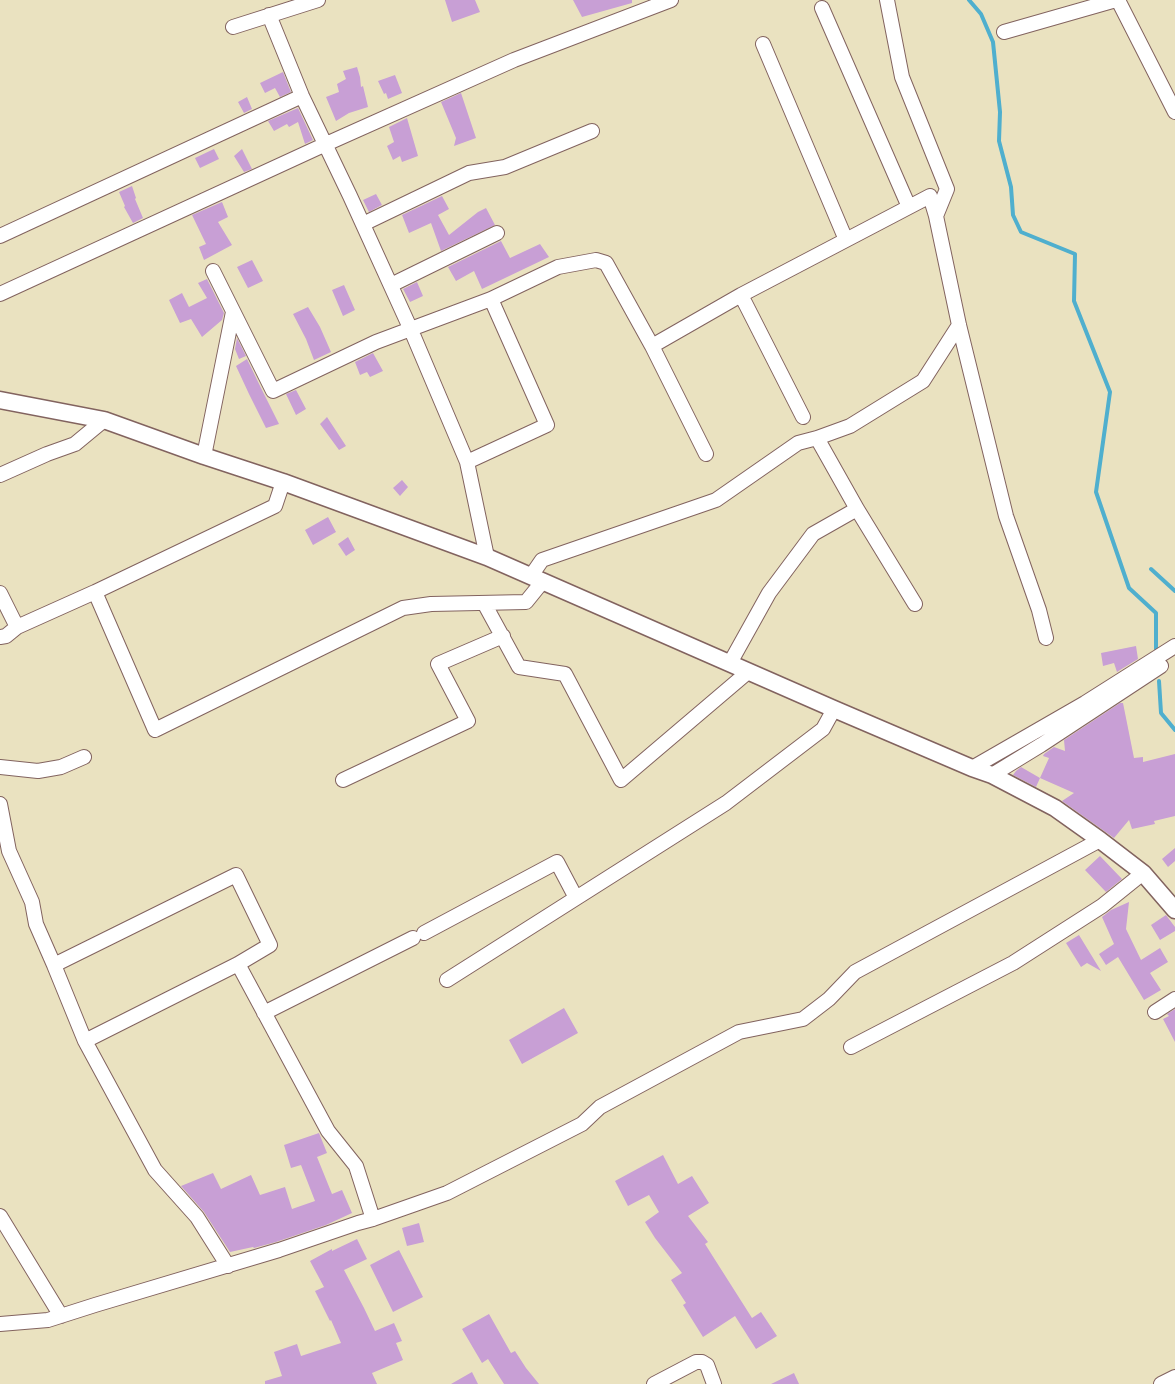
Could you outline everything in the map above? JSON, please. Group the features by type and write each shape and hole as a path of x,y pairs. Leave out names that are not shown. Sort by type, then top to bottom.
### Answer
{"main road":[{"path":"0,400 104,420 282,482 486,557 748,672 992,775 1055,808 1100,840 1143,873 1175,910"}],"street":[{"path":"233,27 318,0"},
{"path":"0,294 514,60 671,0"},
{"path":"887,0 902,77 947,189 936,216"},
{"path":"1004,32 1117,0 1175,112"},
{"path":"822,8 909,207"},
{"path":"269,15 302,96 411,330 466,462 486,557"},
{"path":"763,44 846,240"},
{"path":"1,231 302,96"},
{"path":"363,224 469,173 505,167 592,131"},
{"path":"652,346 740,295 930,196 936,216 958,326 1006,516 1039,610 1046,638"},
{"path":"390,284 497,233"},
{"path":"213,271 273,391 376,342 491,299 558,267 596,260 606,263 652,346 706,454"},
{"path":"740,295 803,417"},
{"path":"466,462 546,425 491,299"},
{"path":"204,456 233,312"},
{"path":"95,592 155,730 403,608 431,604 526,602 537,578 542,560 716,500 798,443 850,426 923,381 958,326"},
{"path":"0,475 75,444 104,420"},
{"path":"817,438 857,509 915,604"},
{"path":"0,637 6,636 16,627 95,592 275,506 282,482"},
{"path":"730,664 769,593 813,534 857,509"},
{"path":"0,593 16,627"},
{"path":"484,603 519,667 565,674 621,780 748,672"},
{"path":"343,780 468,721 438,664 503,636"},
{"path":"972,768 1085,703 1175,646"},
{"path":"992,775 1175,657"},
{"path":"447,980 726,803 823,729 834,709"},
{"path":"0,767 38,771 61,767 84,757"},
{"path":"0,804 4,853 32,902 36,924 85,1041 155,1170 197,1217 228,1266"},
{"path":"0,1324 48,1320 279,1250 447,1193 582,1124 600,1107 739,1032 803,1019 829,999 855,972 1100,840"},
{"path":"264,1014 419,936 558,862 576,898"},
{"path":"850,1047 1013,963 1102,906 1143,873"},
{"path":"54,965 236,875 270,945 238,964 85,1041"},
{"path":"238,964 328,1131 356,1166 373,1219"},
{"path":"1155,1012 1175,999"},
{"path":"0,1216 61,1316"},
{"path":"654,1384 696,1362 702,1362 707,1366 714,1384"},
{"path":"1161,1384 1175,1377"}],"building":[{"path":"445,0 475,0 480,12 452,22"},
{"path":"573,0 632,0 632,3 582,17"},
{"path":"357,67 368,107 349,113 336,121 326,97 339,92 337,84 346,79 343,71"},
{"path":"283,72 291,92 280,97 275,88 265,93 260,83"},
{"path":"395,75 402,93 388,99 378,81"},
{"path":"461,93 476,138 454,146 456,138 441,102"},
{"path":"247,97 252,109 244,113 238,102"},
{"path":"298,108 313,140 305,144 298,122 289,127 287,124 274,131 268,121"},
{"path":"407,118 418,156 402,162 400,156 393,160 387,146 394,142 389,127"},
{"path":"214,149 219,159 200,168 195,158"},
{"path":"242,149 252,169 244,172 234,156"},
{"path":"132,186 143,218 133,223 124,207 119,192"},
{"path":"376,194 382,205 369,212 363,200"},
{"path":"442,196 449,209 438,215 449,235 486,208 495,225 441,251 431,223 409,233 402,215"},
{"path":"222,202 228,217 218,222 232,245 204,260 199,247 206,244 192,215"},
{"path":"501,241 510,258 540,244 549,257 482,289 474,271 456,281 448,267"},
{"path":"252,260 263,281 248,288 237,267"},
{"path":"207,279 224,313 222,320 202,337 191,319 180,323 169,300 182,293 189,307 207,298 198,283"},
{"path":"417,282 423,296 410,302 403,289"},
{"path":"344,285 355,310 343,316 332,290"},
{"path":"308,307 320,327 331,352 314,360 293,314"},
{"path":"237,338 246,356 239,359 235,349"},
{"path":"373,353 383,371 370,377 367,372 360,375 355,362"},
{"path":"247,359 279,424 266,428 249,394 236,366"},
{"path":"296,390 306,409 296,415 286,394"},
{"path":"327,417 346,446 339,450 320,424"},
{"path":"402,480 408,487 400,496 393,488"},
{"path":"328,517 336,532 313,545 305,530"},
{"path":"348,537 355,550 346,556 338,544"},
{"path":"1136,646 1138,659 1117,672 1114,663 1103,666 1101,653"},
{"path":"1120,703 1123,703 1134,758 1143,757 1143,762 1175,754 1175,816 1154,821 1155,824 1132,829 1129,820 1114,838 1062,801 1074,793 1040,778 1049,758 1043,756 1044,754 1054,747 1065,751 1064,740"},
{"path":"1021,767 1040,778 1036,787 1013,775"},
{"path":"1175,848 1175,861 1168,867 1162,859"},
{"path":"1100,856 1122,879 1106,892 1085,870"},
{"path":"1129,902 1126,929 1141,960 1160,948 1168,962 1150,973 1161,990 1144,1000 1118,957 1106,965 1099,954 1114,944 1102,917 1111,910"},
{"path":"1166,915 1175,927 1175,931 1160,940 1151,925"},
{"path":"1079,935 1101,971 1087,963 1081,967 1066,943"},
{"path":"564,1008 578,1033 522,1064 509,1040"},
{"path":"1175,1009 1175,1042 1163,1019 1169,1016 1167,1014"},
{"path":"319,1133 327,1153 317,1157 332,1194 342,1190 352,1213 326,1225 276,1242 230,1252 204,1212 181,1186 213,1173 221,1189 251,1175 260,1195 285,1187 292,1209 315,1201 301,1165 291,1168 284,1145"},
{"path":"663,1155 678,1184 692,1176 709,1203 688,1216 708,1242 705,1244 752,1318 761,1312 777,1336 756,1349 735,1316 703,1337 683,1305 686,1303 671,1280 682,1273 645,1222 659,1212 649,1195 628,1206 615,1181"},
{"path":"419,1223 424,1242 407,1246 402,1228"},
{"path":"357,1239 367,1259 344,1270 375,1331 394,1323 402,1341 396,1343 403,1360 372,1373 377,1384 265,1384 265,1381 282,1376 274,1352 297,1344 301,1356 341,1343 315,1291 324,1287 310,1261 332,1249 332,1251"},
{"path":"399,1250 423,1297 393,1312 370,1265"},
{"path":"489,1314 511,1353 515,1351 539,1384 504,1384 488,1359 482,1363 462,1329"},
{"path":"472,1372 478,1384 451,1384"},
{"path":"794,1373 799,1384 771,1384"}],"waterway":[{"path":"969,0 981,14 993,42 1000,112 999,141 1011,187 1013,215 1021,232 1075,254 1074,301 1110,392 1096,492 1129,588 1156,613 1156,649"},
{"path":"1151,569 1175,591"},
{"path":"1159,681 1161,713 1175,730"}]}
